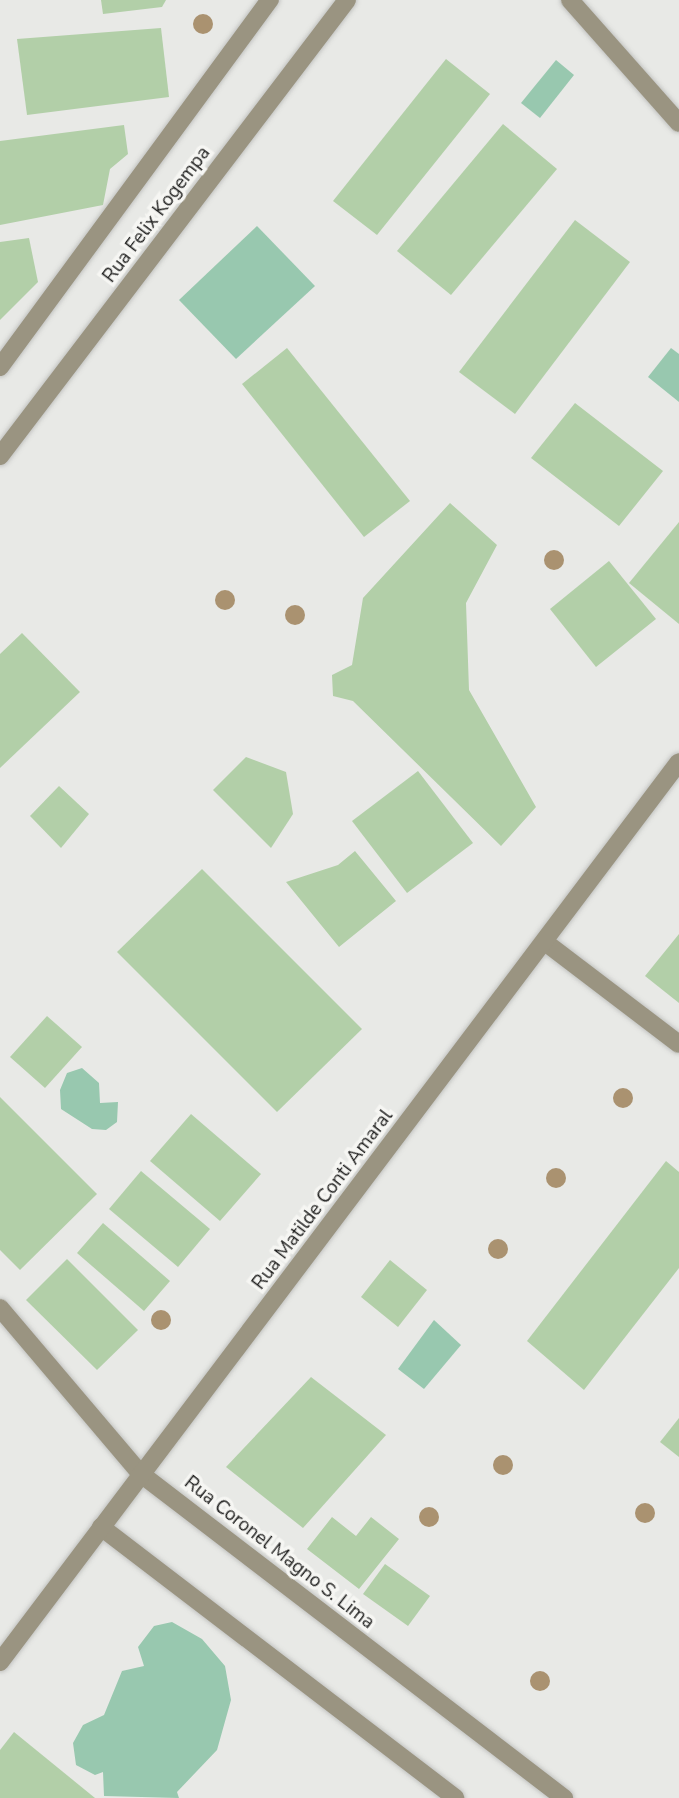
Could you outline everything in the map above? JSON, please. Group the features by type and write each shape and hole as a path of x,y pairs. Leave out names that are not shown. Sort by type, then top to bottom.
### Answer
{"street":[{"path":"0,367 270,0"},
{"name":"Rua Felix Kogempa","path":"0,456 347,0"},
{"path":"570,0 679,123"},
{"name":"Rua Matilde Conti Amaral","path":"0,1662 679,762"},
{"path":"545,942 679,1044"},
{"name":"Rua Coronel Magno S. Lima","path":"0,1308 141,1474 564,1798"},
{"path":"101,1527 455,1798"}],"shaded area":[{"path":"556,60 574,75 540,118 521,103"},
{"path":"257,226 315,286 236,359 179,300"},
{"path":"671,348 679,354 679,402 648,377"},
{"path":"82,1068 99,1083 100,1103 118,1102 117,1122 106,1130 92,1129 61,1109 60,1090 67,1073"},
{"path":"434,1320 461,1345 424,1389 398,1369"},
{"path":"172,1622 202,1639 225,1666 231,1700 217,1750 177,1792 179,1798 104,1796 103,1772 95,1775 76,1765 73,1743 83,1725 104,1715 122,1671 144,1666 138,1647 154,1626"}],"building":[{"path":"101,0 166,0 162,7 103,14"},
{"path":"161,28 169,97 27,115 17,39"},
{"path":"446,59 490,94 377,235 333,201"},
{"path":"503,124 557,169 451,295 397,251"},
{"path":"124,125 128,154 110,169 103,205 0,225 0,141"},
{"path":"575,220 630,262 515,414 459,372"},
{"path":"29,238 38,282 0,320 0,242"},
{"path":"287,348 410,501 364,537 242,384"},
{"path":"575,403 663,471 619,526 531,458"},
{"path":"450,503 497,545 466,603 469,690 536,807 501,846 353,701 333,696 332,675 352,665 363,598"},
{"path":"679,522 679,624 629,583"},
{"path":"609,561 656,619 596,667 550,609"},
{"path":"22,633 80,692 0,768 0,654"},
{"path":"246,757 286,772 293,814 271,848 213,790"},
{"path":"418,771 473,843 407,893 352,821"},
{"path":"59,786 89,814 61,848 30,816"},
{"path":"355,851 396,901 339,947 286,882 338,865"},
{"path":"202,869 362,1029 277,1112 117,952"},
{"path":"679,934 679,1003 645,976"},
{"path":"47,1016 82,1047 45,1088 10,1057"},
{"path":"0,1097 97,1194 20,1270 0,1250"},
{"path":"191,1114 261,1174 220,1221 150,1161"},
{"path":"666,1161 679,1172 679,1268 584,1390 527,1341"},
{"path":"141,1171 210,1229 178,1267 109,1209"},
{"path":"103,1223 170,1281 144,1311 77,1253"},
{"path":"67,1259 138,1330 97,1370 26,1300"},
{"path":"390,1260 427,1290 398,1327 361,1297"},
{"path":"311,1377 386,1435 303,1528 226,1467"},
{"path":"679,1418 679,1457 660,1442"},
{"path":"332,1517 356,1536 371,1517 399,1539 359,1589 307,1549"},
{"path":"385,1564 430,1596 408,1626 363,1594"},
{"path":"14,1732 95,1798 0,1798 0,1750"}]}
